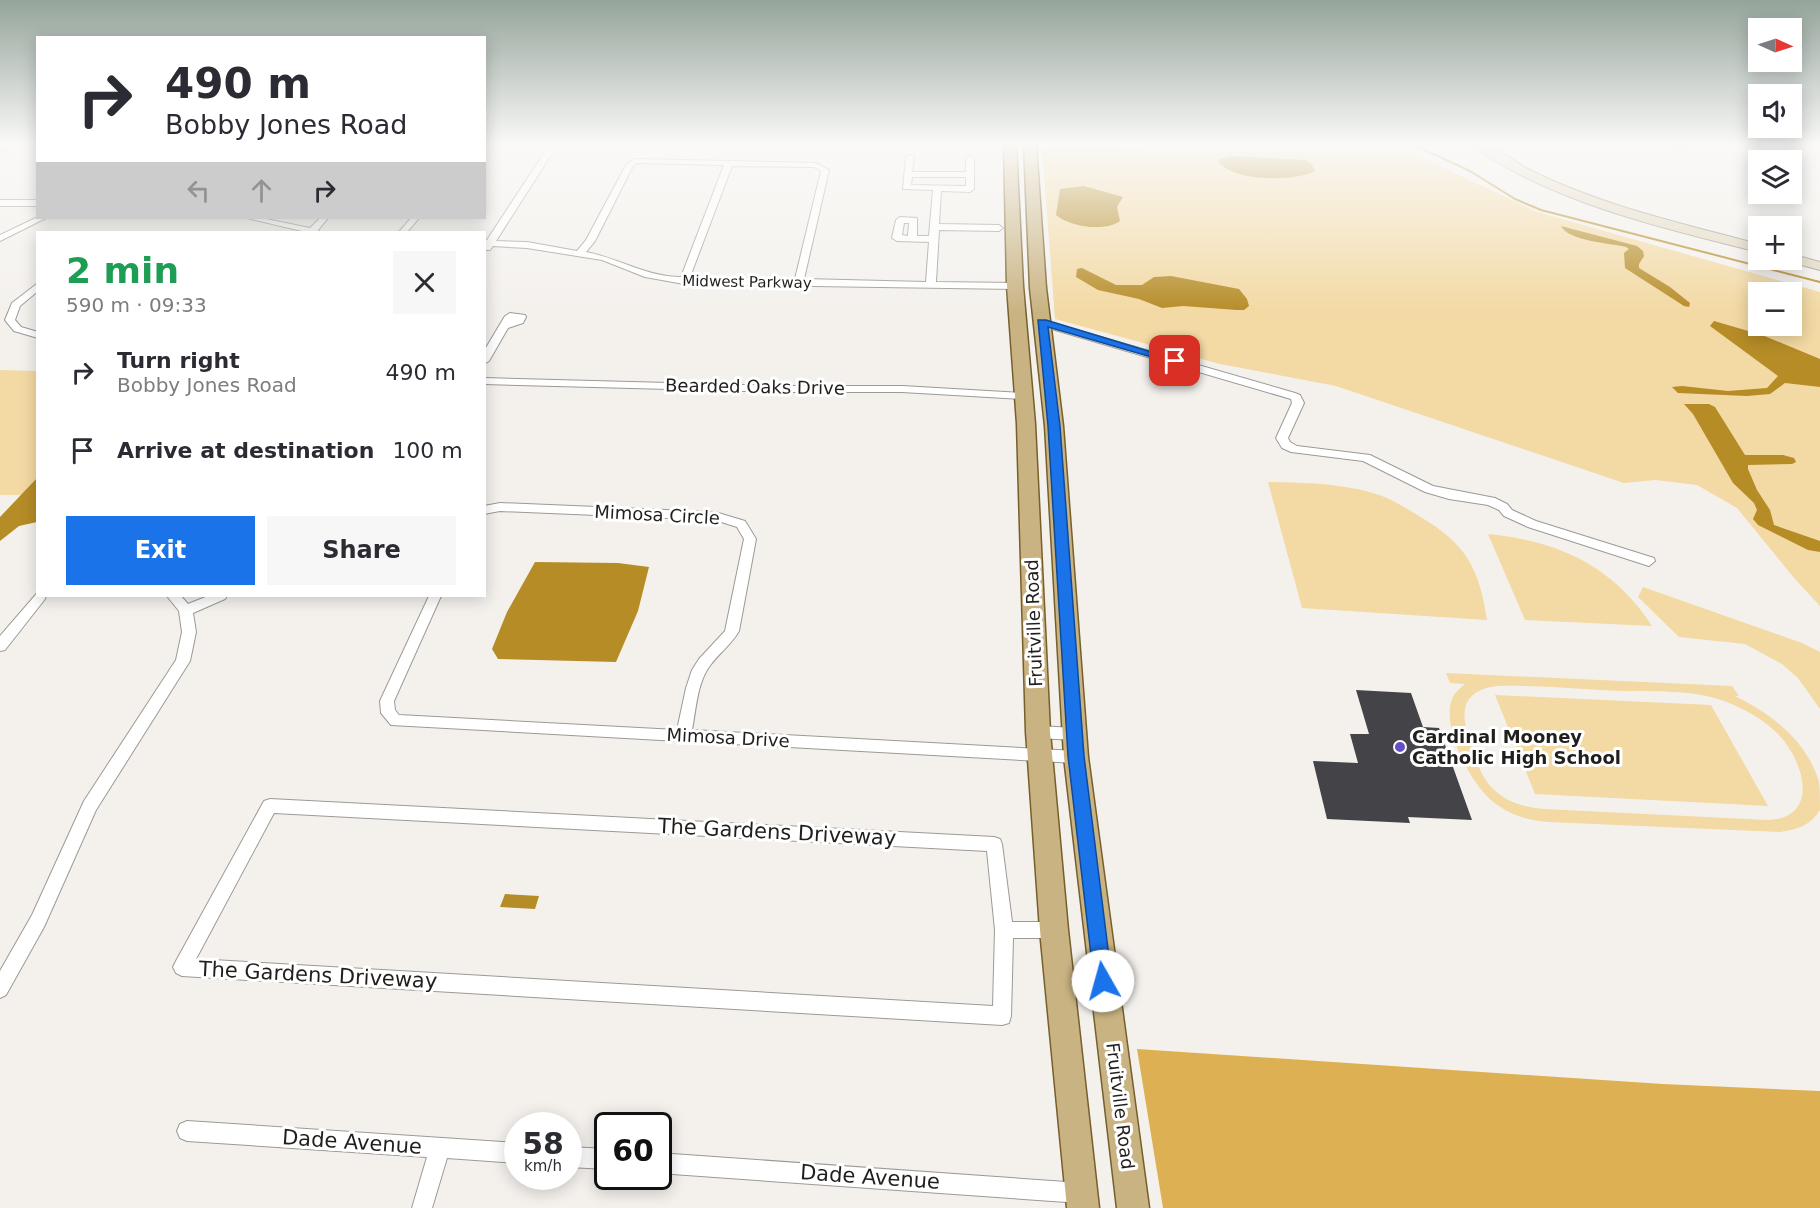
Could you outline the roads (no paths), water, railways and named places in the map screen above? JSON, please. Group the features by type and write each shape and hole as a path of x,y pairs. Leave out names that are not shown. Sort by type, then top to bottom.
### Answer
{"main road":[{"name":"Fruitville Road","path":"1012,200 1015,286 1024,396 1039,743 1054,930 1082,1201"},
{"name":"Fruitville Road","path":"1034,200 1042,316 1054,426 1076,756 1133,1208"},
{"path":"1015,286 1042,316"}],"street":[{"path":"486,245 516,200"},
{"path":"579,254 590,241 611,200"},
{"path":"684,281 715,200"},
{"path":"799,282 817,200"},
{"path":"931,284 937,200"},
{"path":"1597,200 1748,245"},
{"path":"0,203 36,203"},
{"path":"0,238 40,219"},
{"path":"256,219 310,231"},
{"path":"404,231 414,219"},
{"path":"935,227 999,228"},
{"path":"906,241 934,239"},
{"name":"Midwest Parkway","path":"486,245 527,244 609,259 648,275 684,281 1015,286"},
{"path":"1802,261 1820,266"},
{"path":"36,288 16,305 10,320 21,331 36,335"},
{"path":"1042,316 1292,394 1298,403 1282,438 1290,448 1366,458 1429,489 1449,495 1491,501 1503,507 1508,513 1532,524 1649,561"},
{"path":"486,358 504,326"},
{"name":"Bearded Oaks Drive","path":"486,381 779,389 860,388 1024,396"},
{"name":"Mimosa Circle","path":"486,510 500,507 715,516 741,524 750,539 732,631 728,640 704,663 698,674 682,736"},
{"path":"0,646 39,597"},
{"path":"0,989 38,921 71,843 90,806 183,661 189,632 186,610 175,597"},
{"path":"186,610 218,597"},
{"name":"Mimosa Drive","path":"435,597 387,701 386,709 390,716 404,723 682,736 1039,743 1076,756"},
{"path":"1039,743 1075,734"},
{"name":"The Gardens Driveway","path":"270,806 994,844 1004,930 1002,1016 182,967 270,806"},
{"path":"1004,930 1054,930"},
{"name":"Dade Avenue","path":"187,1131 504,1152"},
{"path":"422,1208 440,1148"},
{"name":"Dade Avenue","path":"672,1164 1082,1201"}],"waterway":[{"path":"1518,200 1541,210 1820,282"}],"place":[{"name":"Cardinal Mooney Catholic High School","path":"1400,747"}]}
